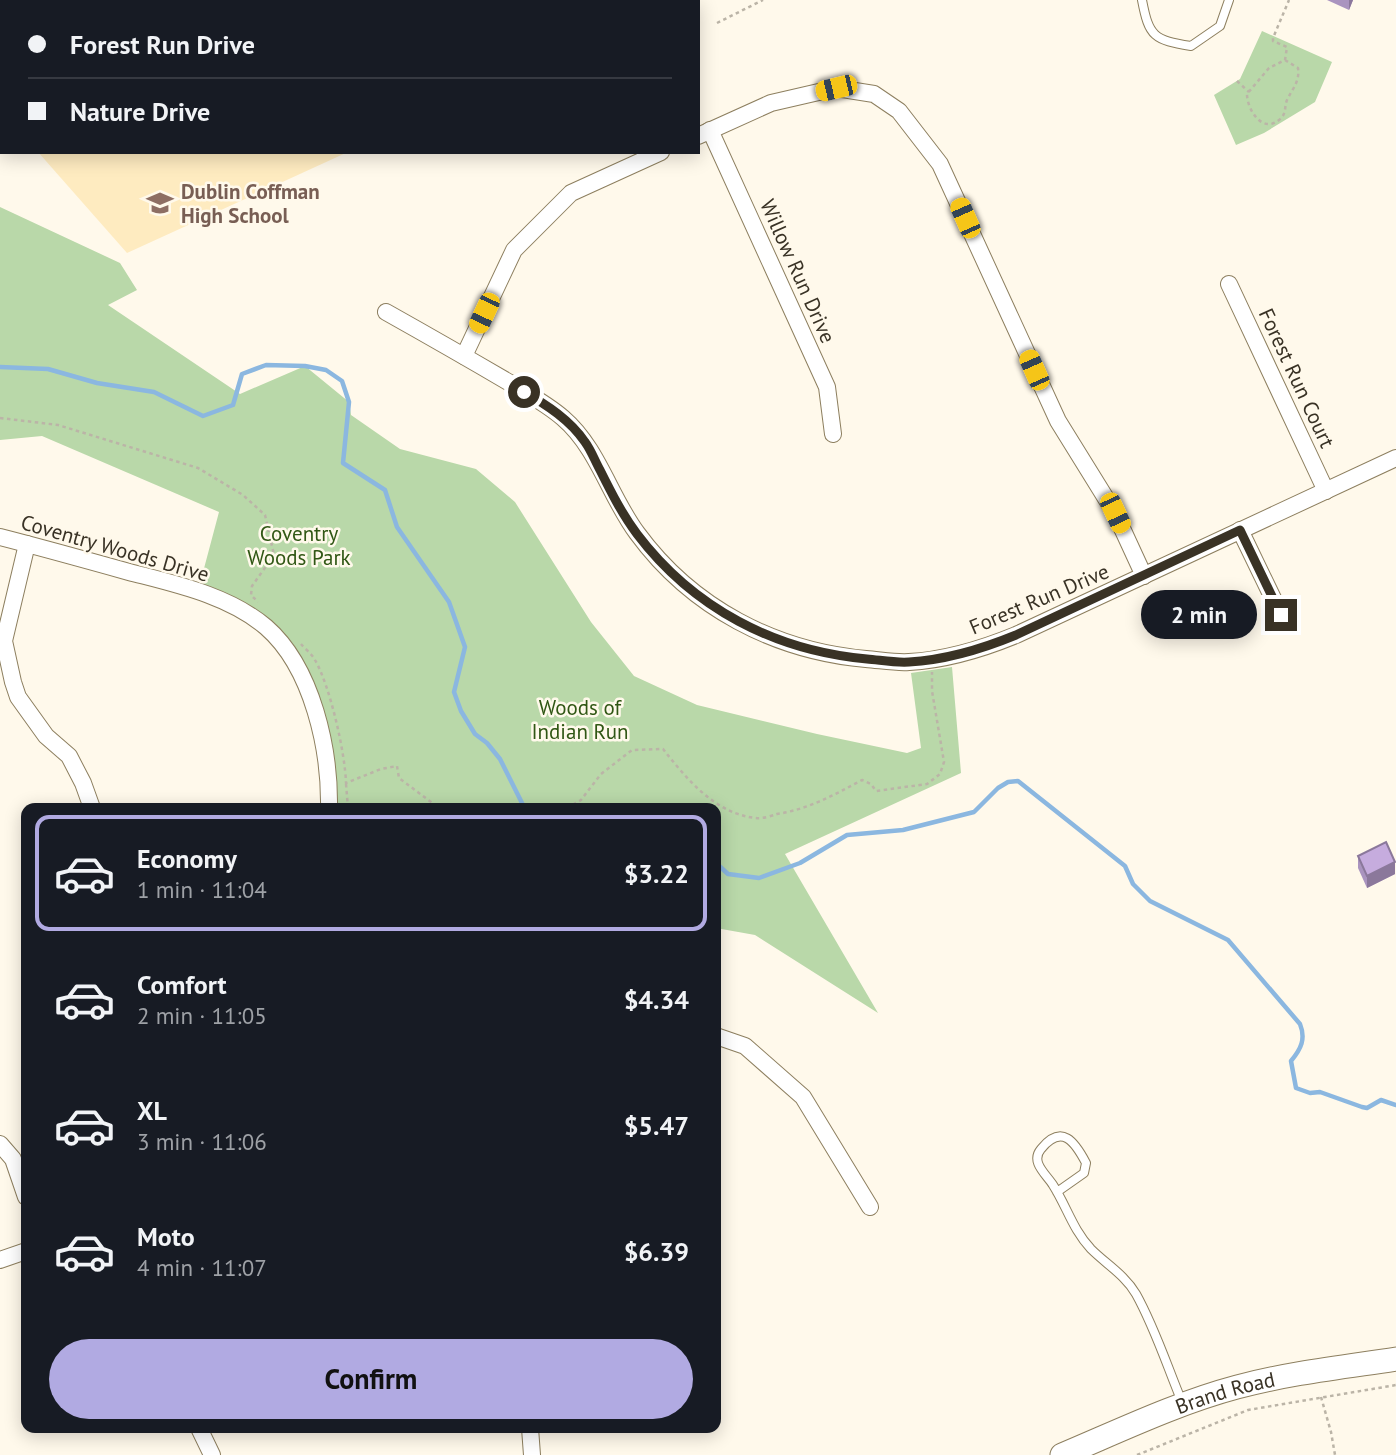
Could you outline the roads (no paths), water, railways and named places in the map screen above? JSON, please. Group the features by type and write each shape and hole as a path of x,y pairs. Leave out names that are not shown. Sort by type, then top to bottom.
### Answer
{"main road":[{"name":"Brand Road","path":"1062,1455 1183,1405 1238,1387 1291,1375 1396,1359"}],"street":[{"path":"704,133 771,103 836,88 874,94 899,111 940,164 1058,421 1115,513 1144,576"},
{"name":"Willow Run Drive","path":"704,133 827,387 834,434"},
{"path":"464,356 514,250 571,193 658,154"},
{"name":"Forest Run Court","path":"1229,284 1326,491"},
{"name":"Forest Run Drive","path":"386,312 537,399 564,418 586,442 613,496 659,562 722,614 785,643 831,656 907,663 984,648 1396,458"},
{"path":"1240,530 1281,615"},
{"name":"Coventry Woods Drive","path":"0,537 198,591 234,607 266,628 293,661 313,704 329,775 329,803"},
{"path":"27,544 4,641 13,682 18,697 46,736 69,756 90,803"},
{"path":"721,1038 746,1045 803,1097 870,1207"},
{"path":"0,1144 13,1158 21,1182"},
{"path":"0,1260 21,1253"},
{"path":"201,1433 212,1455"},
{"path":"530,1433 532,1455"}],"lane":[{"path":"1142,0 1147,27 1164,42 1191,46 1220,26 1229,0"},
{"path":"1057,1192 1084,1173 1086,1163 1071,1140 1062,1136 1053,1137 1043,1146 1037,1154 1037,1160 1057,1192 1075,1230 1135,1292 1183,1405"}],"waterway":[{"path":"0,367 48,369 97,383 154,392 203,416 233,405 242,374 266,365 305,366 326,370 342,381 349,402 343,463 385,490 397,527 449,602 465,647 454,692 461,711 475,734 487,743 500,759 522,803"},
{"path":"721,868 728,874 759,878 800,863 847,835 903,830 974,812 998,788 1008,782 1018,781 1125,866 1133,884 1150,901 1228,940 1300,1024 1302,1044 1291,1061 1296,1088 1310,1093 1320,1092 1367,1108 1381,1100 1396,1105"}],"place":[{"name":"Dublin Coffman High School","path":"160,203"}],"park label":[{"name":"Coventry Woods Park","path":"299,545"},
{"name":"Woods of Indian Run","path":"580,719"}]}
